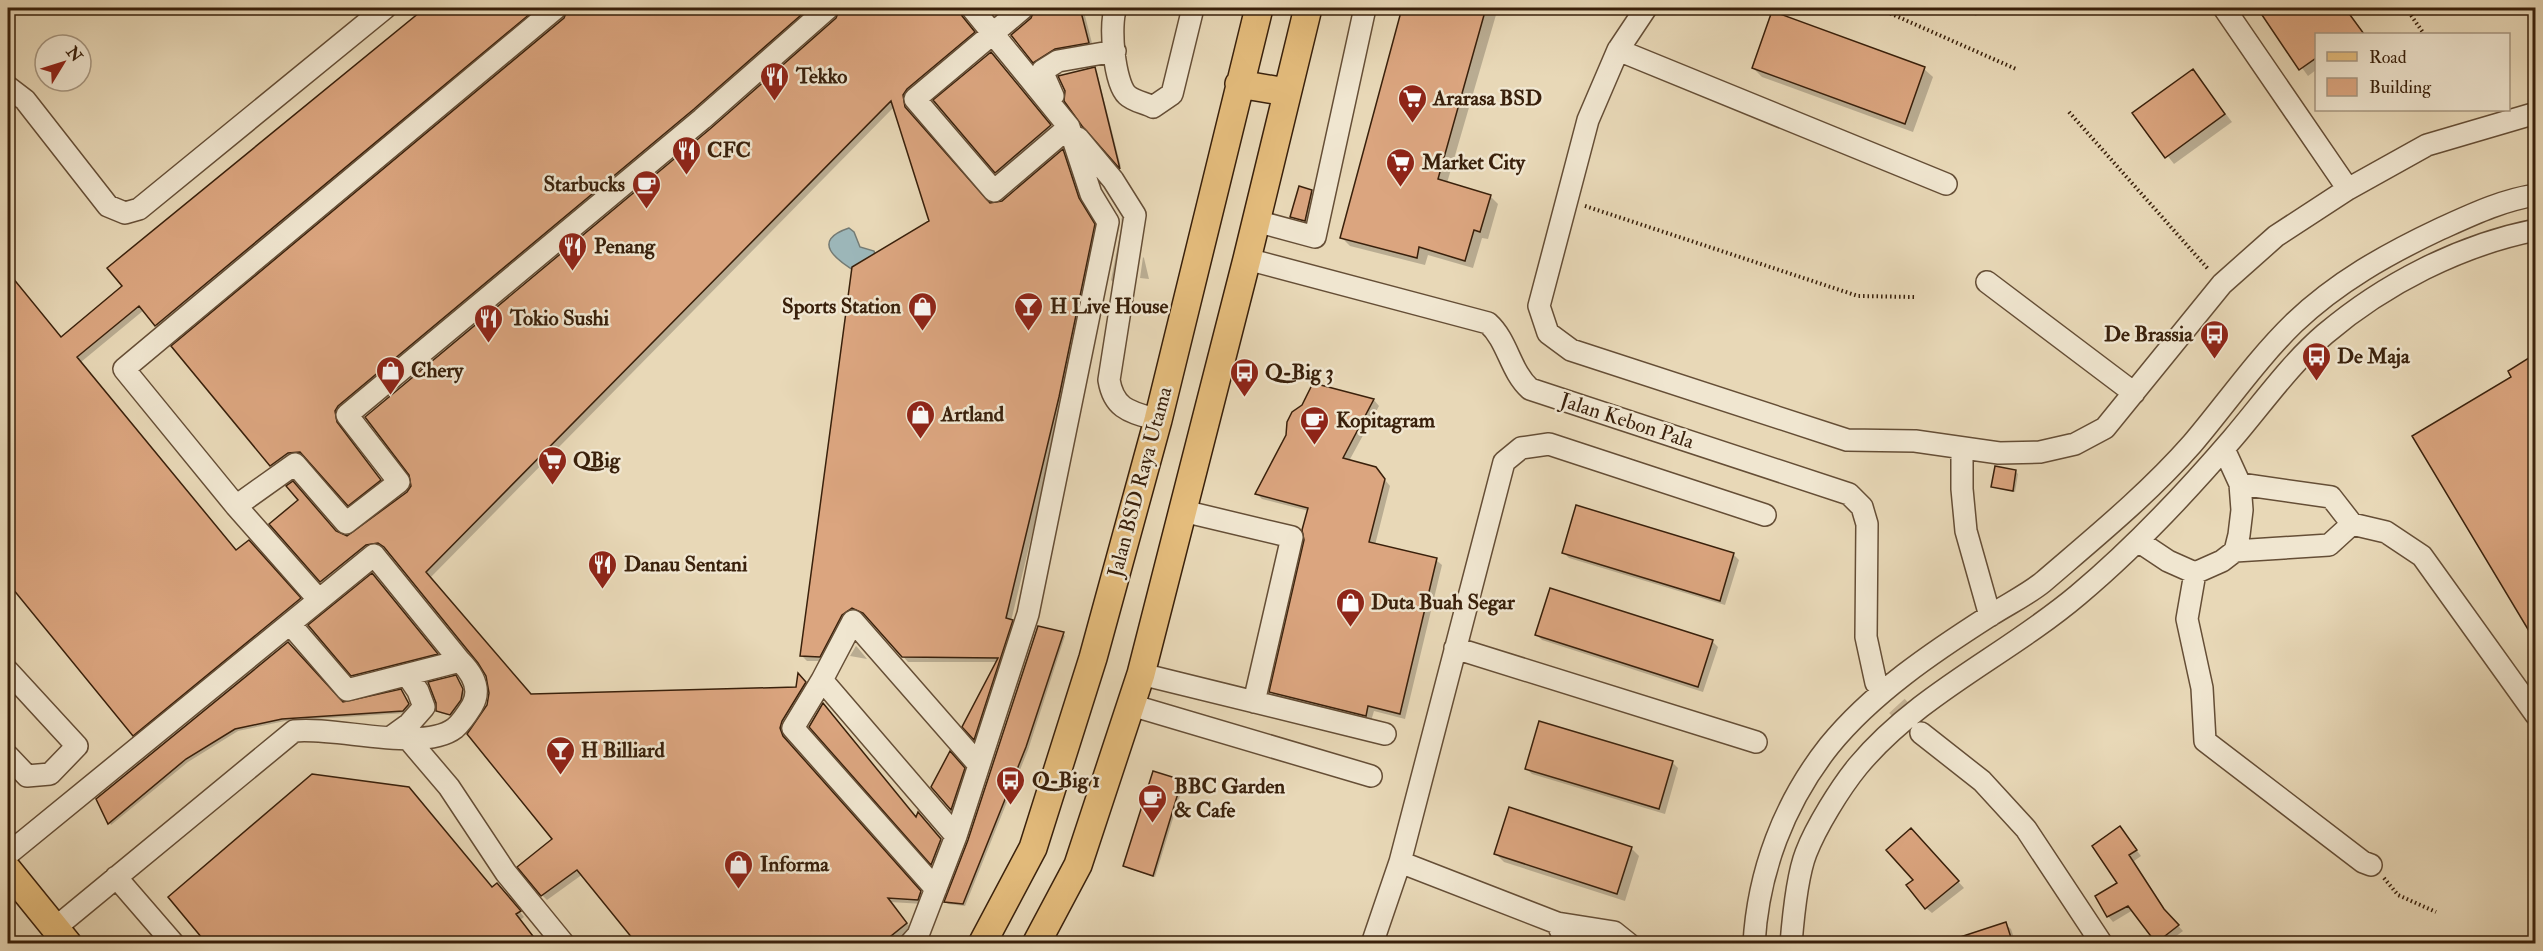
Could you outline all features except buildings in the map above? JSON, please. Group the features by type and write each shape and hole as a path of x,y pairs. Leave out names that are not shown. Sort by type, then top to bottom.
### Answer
{"main road":[{"name":"Jalan BSD Raya Utama","path":"982,944 1033,848 1093,658 1158,420 1259,8"},
{"path":"1036,944 1078,865 1141,674 1247,259 1308,8"},
{"path":"1239,84 1286,92"},
{"path":"8,870 62,936"}],"street":[{"path":"8,87 25,100 108,206 124,213 139,210 385,8"},
{"path":"319,600 236,506 124,369 556,8"},
{"path":"236,506 295,464 346,523 399,482 347,415 702,118 828,8"},
{"path":"972,8 1113,180 1135,215 1109,380 1116,403 1133,412 1158,420"},
{"path":"1023,8 915,99 994,192 1069,127"},
{"path":"1116,8 1112,22 1119,85 1128,96 1153,106 1172,94 1193,8"},
{"path":"1256,221 1315,237 1365,8"},
{"path":"1646,8 1618,50 1588,120 1539,306 1548,333 1571,350 1847,440 1915,441 1999,453 2040,452 2075,444 2105,428 2222,284 2276,236 2348,189 2427,145 2535,113"},
{"path":"2224,8 2348,189"},
{"path":"1618,50 1946,184"},
{"path":"910,944 918,935 956,836 1028,614 1108,222 1091,194 1069,127 1043,78 1042,71 1058,61 1115,51"},
{"path":"1754,944 1758,900 1774,841 1798,792 1829,746 1863,711 1903,676 2035,588 2116,520 2191,445 2265,354 2293,324 2348,279 2381,258 2479,212 2535,195"},
{"path":"1791,944 1805,854 1857,766 1884,739 1927,701 1962,675 2052,616 2138,541 2224,449 2307,352 2341,322 2453,255 2491,241 2535,230"},
{"name":"Jalan Kebon Pala","path":"1247,259 1488,323 1497,331 1516,375 1530,389 1849,494 1862,507 1867,524 1866,637 1876,683"},
{"path":"1987,282 2134,393"},
{"path":"1372,944 1400,862 1504,462 1521,448 1549,444 1765,515"},
{"path":"1962,448 1962,489 1966,531 1990,616"},
{"path":"2224,449 2240,484 2242,510 2235,551"},
{"path":"2240,484 2331,497 2352,524 2386,532 2422,556 2535,715"},
{"path":"1183,511 1292,537 1254,702"},
{"path":"2138,541 2168,561 2195,573 2222,561 2235,551 2329,545 2352,524"},
{"path":"8,854 374,555 471,672 476,687 475,701 464,718 453,729 400,739 311,729 294,731 116,877 62,936"},
{"path":"2195,573 2187,619 2202,688 2205,741 2363,862 2377,868"},
{"path":"936,889 793,728 822,680 853,621 979,765"},
{"path":"290,624 347,690 460,661"},
{"path":"1455,648 1756,742"},
{"path":"8,671 78,746 50,774 27,776 8,756"},
{"path":"1141,674 1385,734"},
{"path":"400,739 424,707 418,691 407,675"},
{"path":"822,680 956,836"},
{"path":"1131,705 1371,776"},
{"path":"1921,733 1983,781 2026,829 2102,944"},
{"path":"400,739 449,787 506,873 564,944"},
{"path":"50,774 66,798 64,807"},
{"path":"1774,841 1805,854"},
{"path":"1400,862 1557,923 1614,932 1629,944"},
{"path":"116,877 174,944"},
{"path":"1557,923 1567,944"}],"path":[{"path":"1878,8 2016,69"},
{"path":"2406,8 2423,33"},
{"path":"2069,112 2222,284"},
{"path":"1568,201 1858,296 1915,297"},
{"path":"2377,868 2398,895 2436,912"}],"water":[{"path":"849,228 854,232 860,247 874,251 877,260 858,273 835,256 829,245 837,233"}],"tunnel":[{"path":"1876,683 1920,731"}],"place":[{"name":"Tekko","path":"775,102"},
{"name":"Ararasa BSD","path":"1412,124"},
{"name":"CFC","path":"686,176"},
{"name":"Market City","path":"1401,188"},
{"name":"Starbucks","path":"646,210"},
{"name":"Penang","path":"573,272"},
{"name":"Sports Station","path":"922,332"},
{"name":"H Live House","path":"1029,332"},
{"name":"Tokio Sushi","path":"489,344"},
{"name":"De Brassia","path":"2214,360"},
{"name":"De Maja","path":"2316,382"},
{"name":"Chery","path":"390,396"},
{"name":"Q-Big 3","path":"1244,398"},
{"name":"Artland","path":"920,440"},
{"name":"Kopitagram","path":"1315,446"},
{"name":"QBig","path":"552,486"},
{"name":"Danau Sentani","path":"603,590"},
{"name":"Duta Buah Segar","path":"1350,628"},
{"name":"H Billiard","path":"560,776"},
{"name":"Q-Big 1","path":"1011,806"},
{"name":"BBC Garden & Cafe","path":"1153,824"},
{"name":"Informa","path":"739,890"}]}
